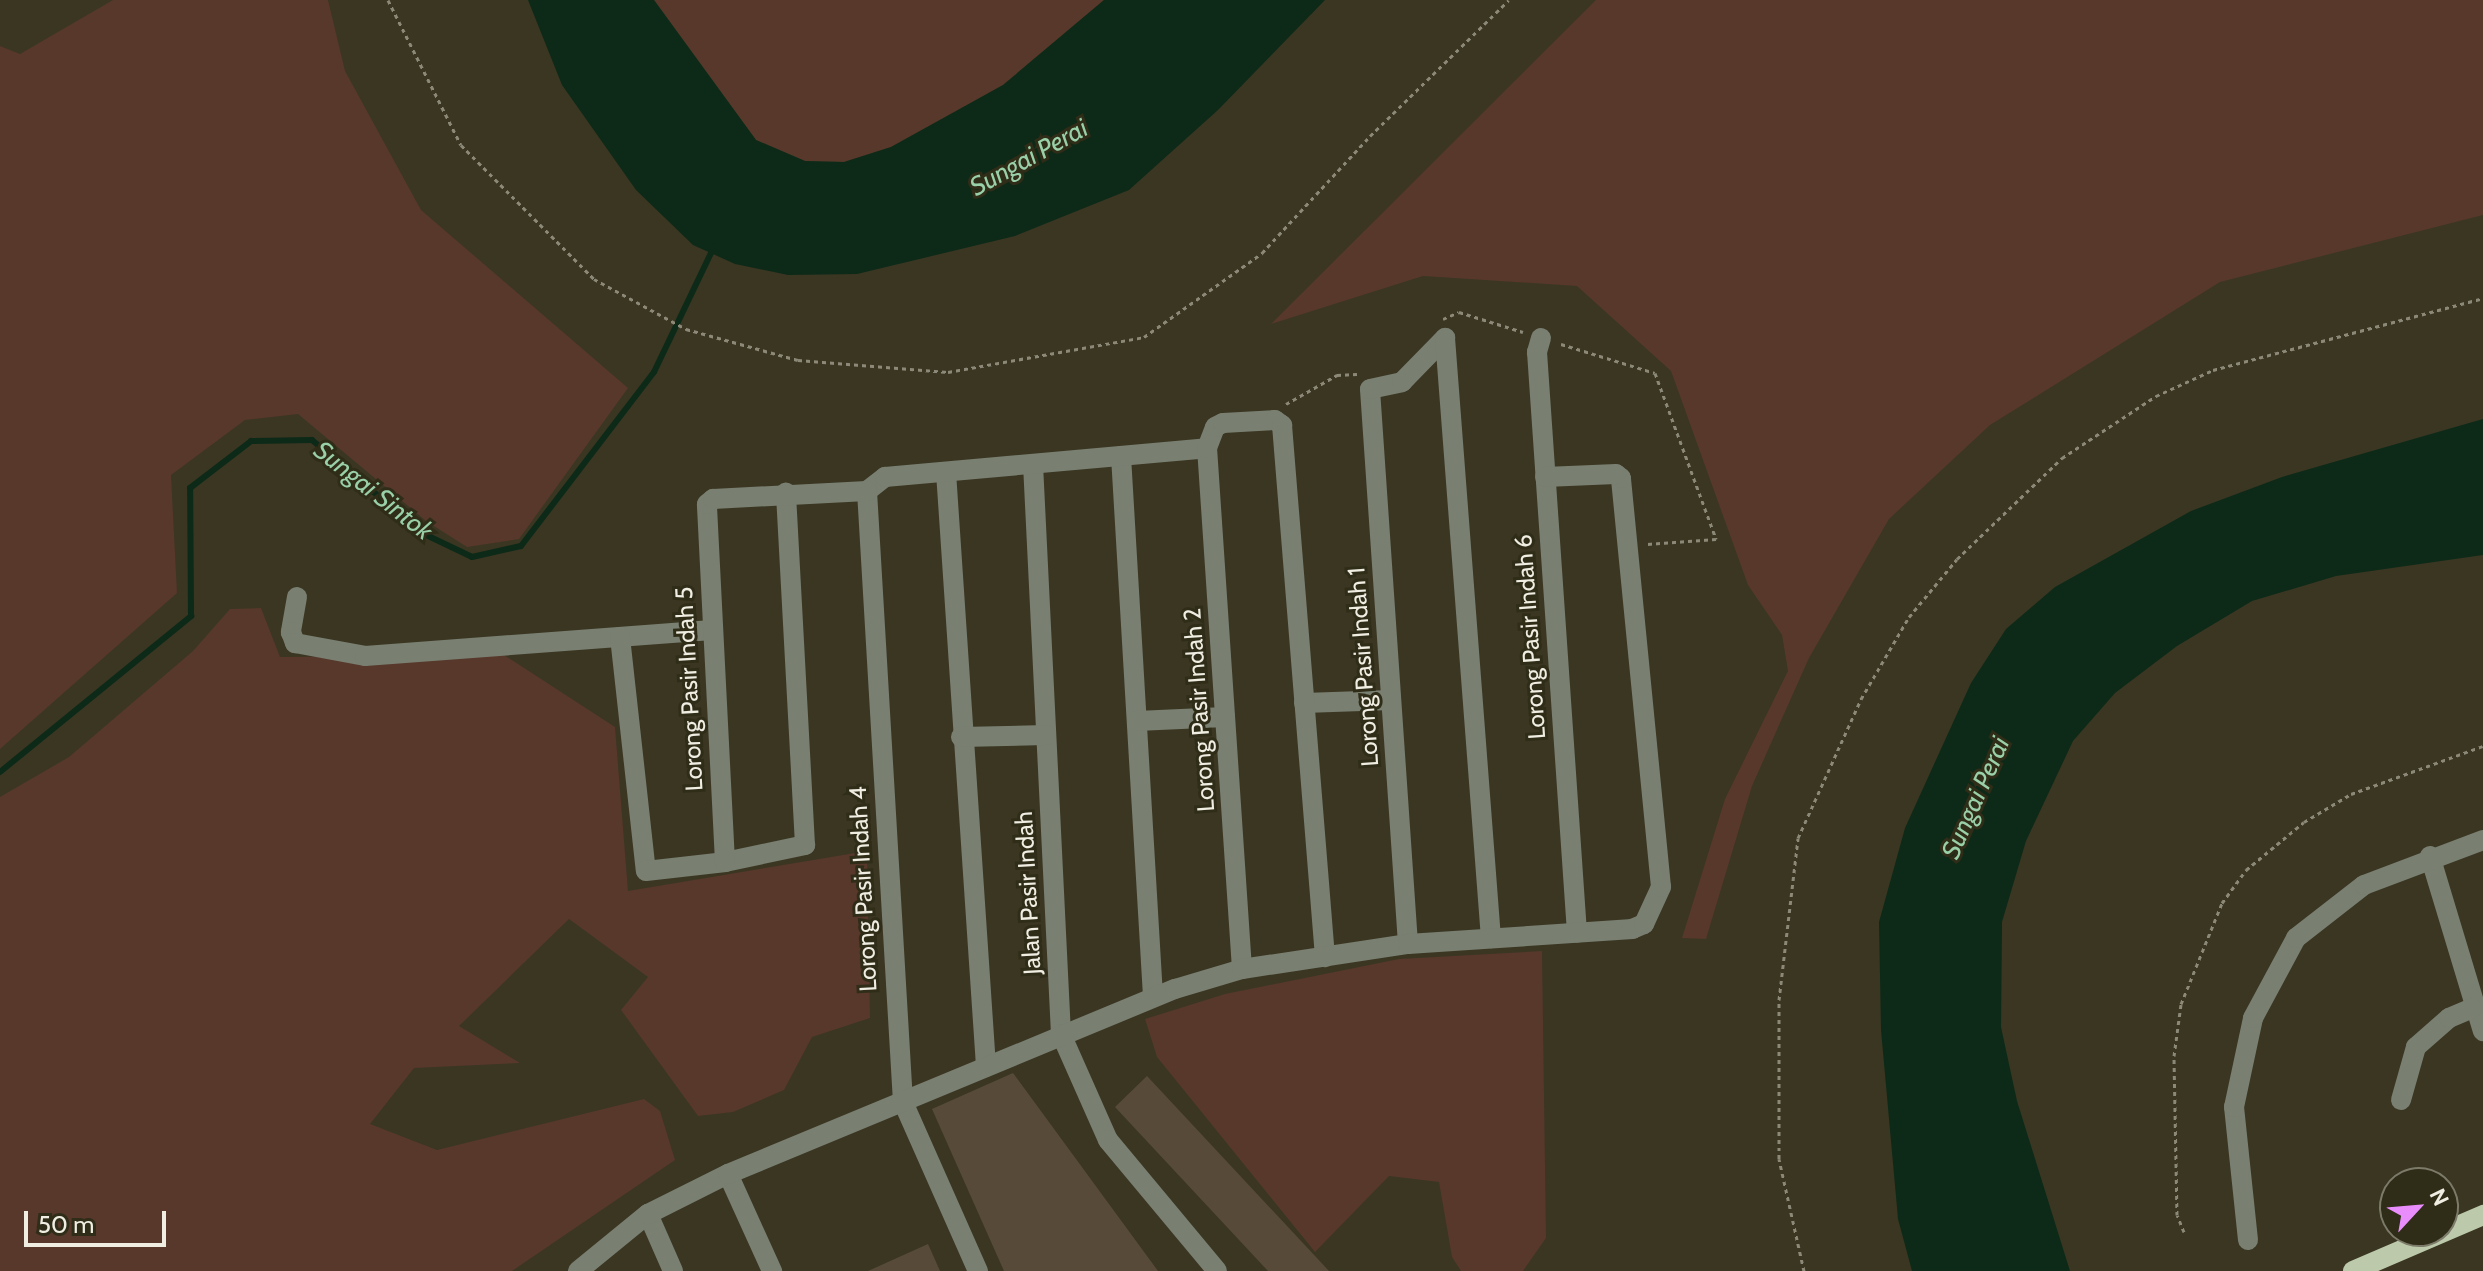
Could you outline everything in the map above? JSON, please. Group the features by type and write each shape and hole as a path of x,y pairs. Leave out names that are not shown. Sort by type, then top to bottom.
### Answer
{"main road":[{"path":"2357,1269 2483,1215"}],"street":[{"path":"1371,387 1402,382 1445,338"},
{"path":"1445,338 1491,938"},
{"name":"Lorong Pasir Indah 6","path":"1541,338 1537,352 1577,933"},
{"name":"Lorong Pasir Indah 1","path":"1371,387 1408,944"},
{"path":"620,637 646,871 725,862 805,845 786,493 867,491 885,477 1207,448 1215,427 1223,423 1275,420 1282,425 1325,957"},
{"name":"Lorong Pasir Indah 2","path":"1207,448 1242,969"},
{"path":"1121,456 1153,997"},
{"name":"Jalan Pasir Indah","path":"1033,464 1061,1034 1108,1140 1217,1271"},
{"path":"946,472 961,737 986,1067"},
{"path":"580,1270 648,1214 728,1174 1153,997 1242,969 1408,944 1632,929 1644,924 1661,887 1621,478 1616,474 1545,477"},
{"name":"Lorong Pasir Indah 4","path":"867,491 903,1102 978,1271"},
{"name":"Lorong Pasir Indah 5","path":"725,862 705,512 713,499 786,493"},
{"path":"297,597 291,632 295,643 365,656 712,630"},
{"path":"1304,703 1391,700"},
{"path":"1137,721 1225,717"},
{"path":"961,737 1046,735"},
{"path":"2248,1240 2234,1107 2253,1018 2296,938 2364,885 2430,856 2483,840"},
{"path":"2430,856 2472,1008 2483,1031"},
{"path":"2401,1100 2416,1047 2449,1018 2472,1008"},
{"path":"728,1174 772,1271"},
{"path":"648,1214 673,1271"}],"path":[{"path":"388,0 461,145 594,279 686,329 798,360 948,372 1144,337 1262,253 1370,136 1509,0"},
{"path":"1804,1271 1779,1159 1779,1000 1798,838 1861,699 1909,617 1957,559 2062,458 2156,396 2213,370 2483,298"},
{"path":"1445,338 1438,321 1459,312 1655,373 1716,539 1626,546"},
{"path":"1275,420 1282,406 1337,375 1355,372 1371,387"},
{"path":"2184,1232 2177,1215 2174,1056 2181,1004 2222,903 2246,870 2339,801 2483,746"}],"shaded area":[{"path":"113,0 328,0 345,71 421,210 628,388 519,539 467,547 426,521 298,414 245,420 171,475 177,593 0,749 0,46 20,54"},
{"path":"654,0 1104,0 1003,85 891,147 844,162 805,161 756,140"},
{"path":"1596,0 2483,0 2483,215 2220,282 1990,425 1889,519 1809,658 1752,786 1706,939 1682,938 1725,799 1788,671 1782,635 1748,585 1671,371 1577,286 1423,276 1271,324"},
{"path":"261,608 280,657 504,655 615,727 628,891 867,851 870,1018 812,1037 784,1090 733,1112 698,1116 621,1010 648,977 569,919 459,1026 520,1063 414,1068 370,1124 437,1150 644,1099 660,1111 675,1160 512,1271 0,1271 0,797 69,757 193,651 230,609"},
{"path":"1542,951 1546,1238 1523,1271 1461,1271 1452,1257 1439,1182 1389,1176 1315,1252 1157,1057 1145,1019 1225,994 1399,959"}],"water":[{"name":"Sungai Perai","path":"528,0 654,0 756,140 805,161 844,162 891,147 1003,85 1104,0 1325,0 1218,110 1129,190 1015,236 857,274 788,275 735,264 693,245 636,190 562,85"},
{"name":"Sungai Perai","path":"2483,419 2483,555 2336,576 2252,601 2177,646 2115,693 2073,741 2026,841 2002,922 2001,1027 2017,1101 2070,1271 1912,1271 1898,1219 1881,1030 1879,922 1905,828 1971,683 2006,629 2055,587 2191,511 2282,477"}],"building":[{"path":"1013,1073 1158,1271 1004,1271 932,1109"},
{"path":"1147,1076 1329,1271 1268,1271 1115,1107"},
{"path":"928,1244 940,1271 868,1271"}],"waterway":[{"name":"Sungai Sintok","path":"0,772 191,616 190,488 251,441 312,440 422,533 472,557 521,546 654,372 714,247"}]}
